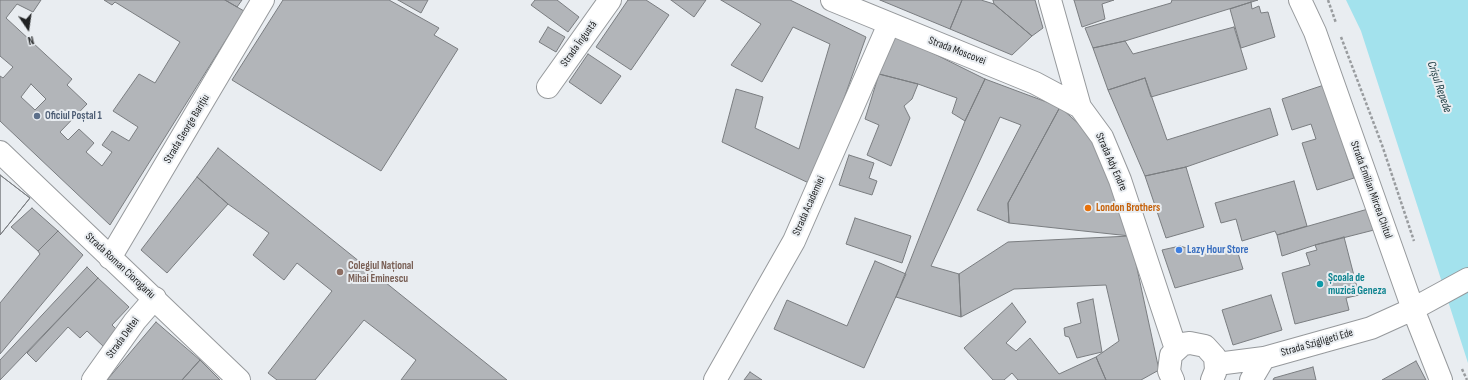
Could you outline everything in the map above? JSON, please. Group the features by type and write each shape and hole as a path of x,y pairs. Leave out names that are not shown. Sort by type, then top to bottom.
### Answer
{"street":[{"name":"Strada George Barițiu","path":"110,258 263,0"},
{"name":"Strada Îngustă","path":"548,87 610,0"},
{"name":"Strada Moscovei","path":"832,0 1021,77 1080,107"},
{"name":"Strada Ady Endre","path":"1050,0 1080,107 1102,137 1120,180 1176,349"},
{"name":"Strada Emilian Mircea Chitul","path":"1300,0 1314,32 1413,309 1441,380"},
{"name":"Strada Academiei","path":"715,380 794,241 889,24"},
{"name":"Strada Roman Ciorogariu","path":"0,152 110,258 155,298 239,380"},
{"name":"Strada Szigligeti Ede","path":"1216,375 1264,358 1371,328 1413,309 1468,279"},
{"name":"Strada Deltei","path":"93,380 135,321 155,298"},
{"path":"1166,377 1171,355 1176,349 1190,343 1205,346 1210,350 1216,375"},
{"path":"1250,380 1264,358"}],"path":[{"path":"1328,0 1338,26"},
{"path":"1340,33 1382,145 1414,242"},
{"path":"1461,368 1466,380"}],"water":[{"name":"Crișul Repede","path":"1346,0 1468,0 1468,363 1361,31"}],"building":[{"name":"Oficiul Poștal 1","path":"0,0 41,0 33,12 17,4 6,18 72,79 67,85 87,104 60,132 68,140 79,129 94,143 86,152 102,166 112,152 102,145 112,131 129,141 138,127 113,111 139,74 155,83 180,42 115,2 112,5 104,0 225,0 244,11 110,225 0,121 0,76 3,78 13,67 0,56","holes":["31,84 46,99 35,110 21,97"]},
{"path":"225,0 242,0 237,7"},
{"path":"283,0 389,0 439,28 434,35 458,49 381,171 232,80"},
{"path":"398,0 428,0 421,13"},
{"path":"535,0 557,0 579,17 568,32 531,5"},
{"path":"628,0 646,0 669,15 631,70 596,47"},
{"path":"671,0 706,0 694,17"},
{"path":"721,0 790,0 866,37 813,185 722,142 736,89 763,97 755,128 799,149 830,44 793,27 762,82 731,65 761,24"},
{"path":"880,0 962,0 950,29"},
{"path":"962,0 981,0 994,4 1032,36 1012,55 950,29"},
{"path":"993,0 1035,0 1043,28 1032,36 994,4"},
{"path":"1074,0 1114,0 1102,4 1105,19 1082,27"},
{"path":"1172,0 1258,0 1125,41 1093,48 1085,28 1171,3"},
{"path":"1251,2 1252,9 1259,6 1261,13 1268,12 1275,37 1241,48 1230,9"},
{"path":"548,27 565,37 556,52 539,42"},
{"path":"1234,27 1247,69 1151,97 1145,78 1108,90 1093,48 1125,41 1133,54"},
{"path":"896,35 985,79 965,121 952,113 957,98 918,84 879,74"},
{"path":"588,54 621,76 601,104 569,82"},
{"path":"879,74 918,84 912,99 904,106 910,118 891,166 867,155 879,125 865,119"},
{"path":"1145,78 1167,140 1270,108 1278,135 1186,167 1145,176 1108,90"},
{"path":"985,79 1060,107 1008,203 1009,223 977,210 1021,125 1000,117 931,266 959,274 961,317 896,297 965,121"},
{"path":"1324,85 1354,178 1317,190 1302,143 1316,139 1311,124 1292,130 1282,99"},
{"path":"1060,107 1090,134 1126,213 1130,236 1009,223 1008,203"},
{"path":"218,148 507,380 401,380 416,360 364,320 315,380 277,380 268,373 332,291 297,263 284,280 253,255 269,233 228,204 197,177"},
{"path":"849,155 874,163 869,178 877,181 872,195 839,185"},
{"path":"1186,167 1204,227 1166,238 1145,176"},
{"path":"0,175 30,198 0,235"},
{"path":"0,175 30,198 0,235"},
{"path":"197,177 228,204 167,273 141,250"},
{"path":"1294,181 1307,226 1277,235 1275,231 1242,241 1236,219 1221,223 1215,203"},
{"path":"32,208 58,231 38,251 11,227"},
{"path":"1368,209 1374,230 1315,245 1282,256 1277,235"},
{"path":"855,218 911,236 902,263 846,244"},
{"path":"58,231 83,255 0,354 0,303 40,254 38,251"},
{"path":"1130,236 1159,370 1141,380 1106,380 1096,357 1119,341 1106,285 1014,289 961,317 959,274 1008,242"},
{"name":"Școala de muzică Geneza","path":"1344,237 1359,295 1346,298 1349,310 1295,324 1282,273 1310,265 1306,253 1317,250 1315,245"},
{"path":"1180,246 1206,254 1236,247 1243,269 1175,288 1162,250"},
{"path":"875,261 906,274 864,368 774,329 787,300 847,326"},
{"path":"87,267 98,278 0,380 0,360"},
{"path":"98,278 129,307 112,325 119,332 104,347 87,331 80,338 68,327 36,362 27,353"},
{"path":"1271,295 1282,330 1233,345 1222,310"},
{"path":"1093,299 1102,352 1077,358 1069,337 1065,336 1064,328 1081,323 1077,303"},
{"path":"1012,303 1026,322 1006,343 1016,351 1030,338 1059,374 1096,357 1106,380 1018,380 1012,373 1004,380 993,380 964,348"},
{"path":"156,322 200,360 182,380 107,380"},
{"path":"200,360 220,380 182,380"},
{"path":"1416,361 1426,380 1382,380"},
{"path":"1313,367 1316,380 1273,380 1274,378"},
{"path":"750,372 762,380 744,380"}],"place":[{"name":"Oficiul Poștal 1","path":"37,116"},
{"name":"London Brothers","path":"1088,208"},
{"name":"Lazy Hour Store","path":"1179,250"},
{"name":"Colegiul Național Mihai Eminescu","path":"340,272"},
{"name":"Școala de muzică Geneza","path":"1320,284"}]}
